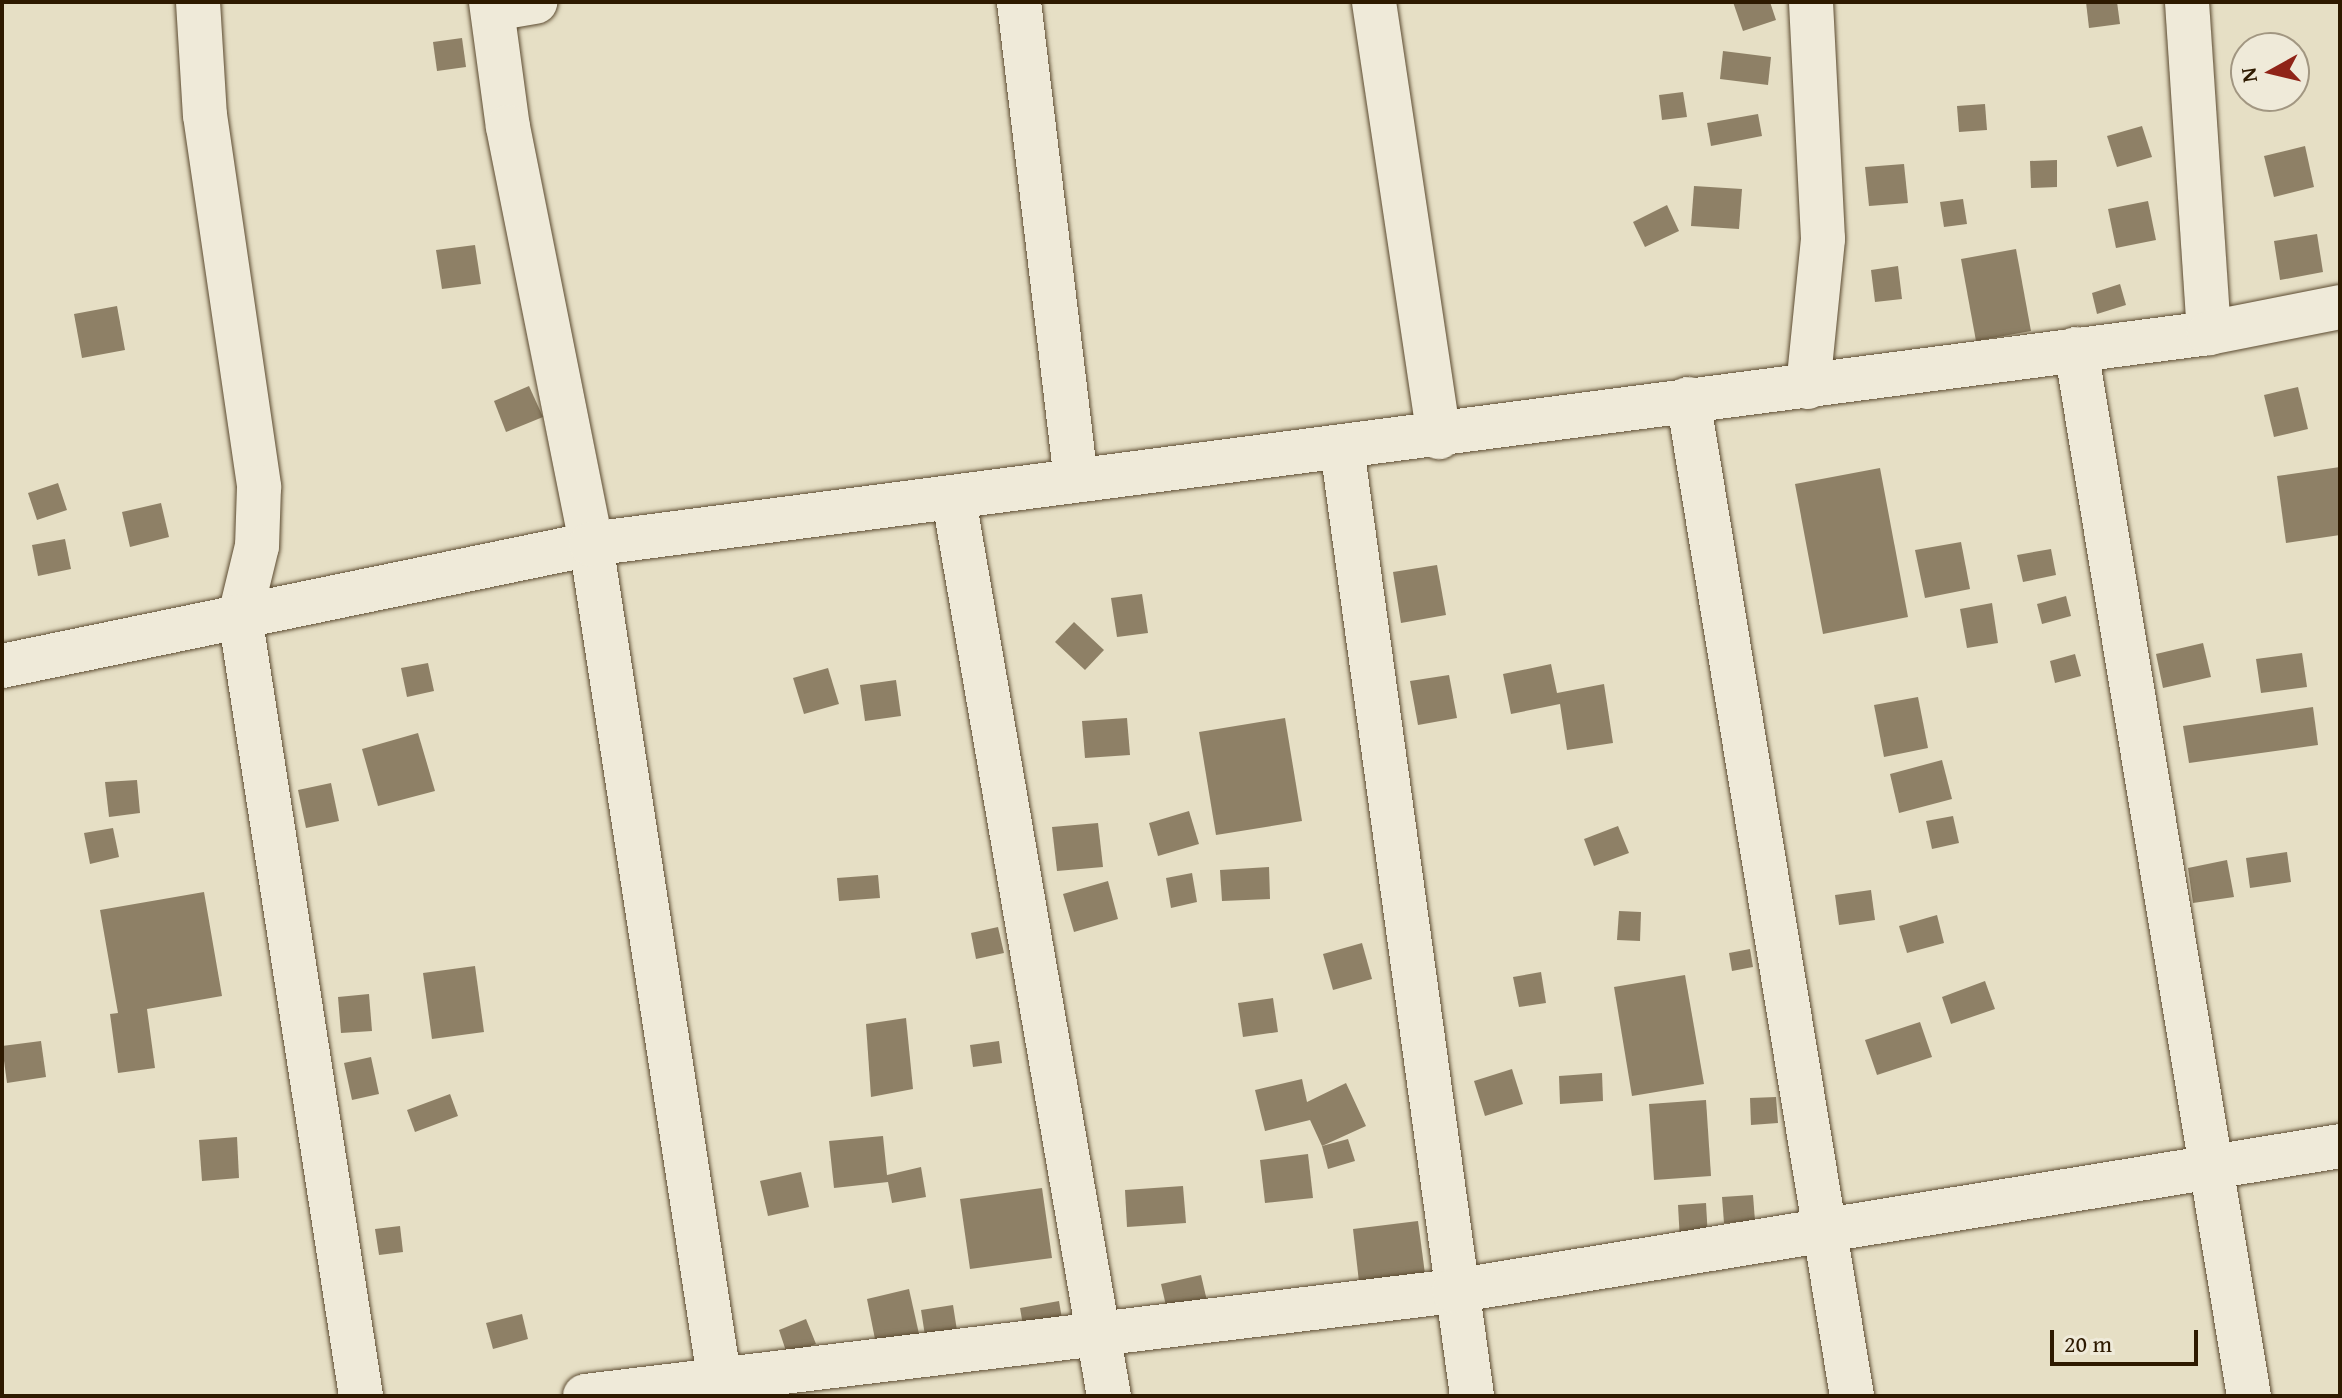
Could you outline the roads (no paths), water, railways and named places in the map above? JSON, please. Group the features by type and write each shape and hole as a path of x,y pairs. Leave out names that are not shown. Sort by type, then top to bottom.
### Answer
{"street":[{"path":"198,2 205,115 259,487 257,546 240,616 361,1396"},
{"path":"535,2 492,5 508,127 591,544 720,1386"},
{"path":"1019,2 1076,480"},
{"path":"1374,2 1439,437"},
{"path":"1808,387 1823,239 1811,2"},
{"path":"2187,2 2209,333"},
{"path":"2,666 591,544 954,500 1076,480 1439,437 1688,399 1808,387 2209,333 2340,307"},
{"path":"2076,349 2249,1396"},
{"path":"1688,399 1852,1396"},
{"path":"1342,448 1454,1291 1472,1396"},
{"path":"954,500 1102,1333 1109,1396"},
{"path":"585,1396 720,1386 1102,1333 1454,1291 2212,1163 2340,1146"}]}
